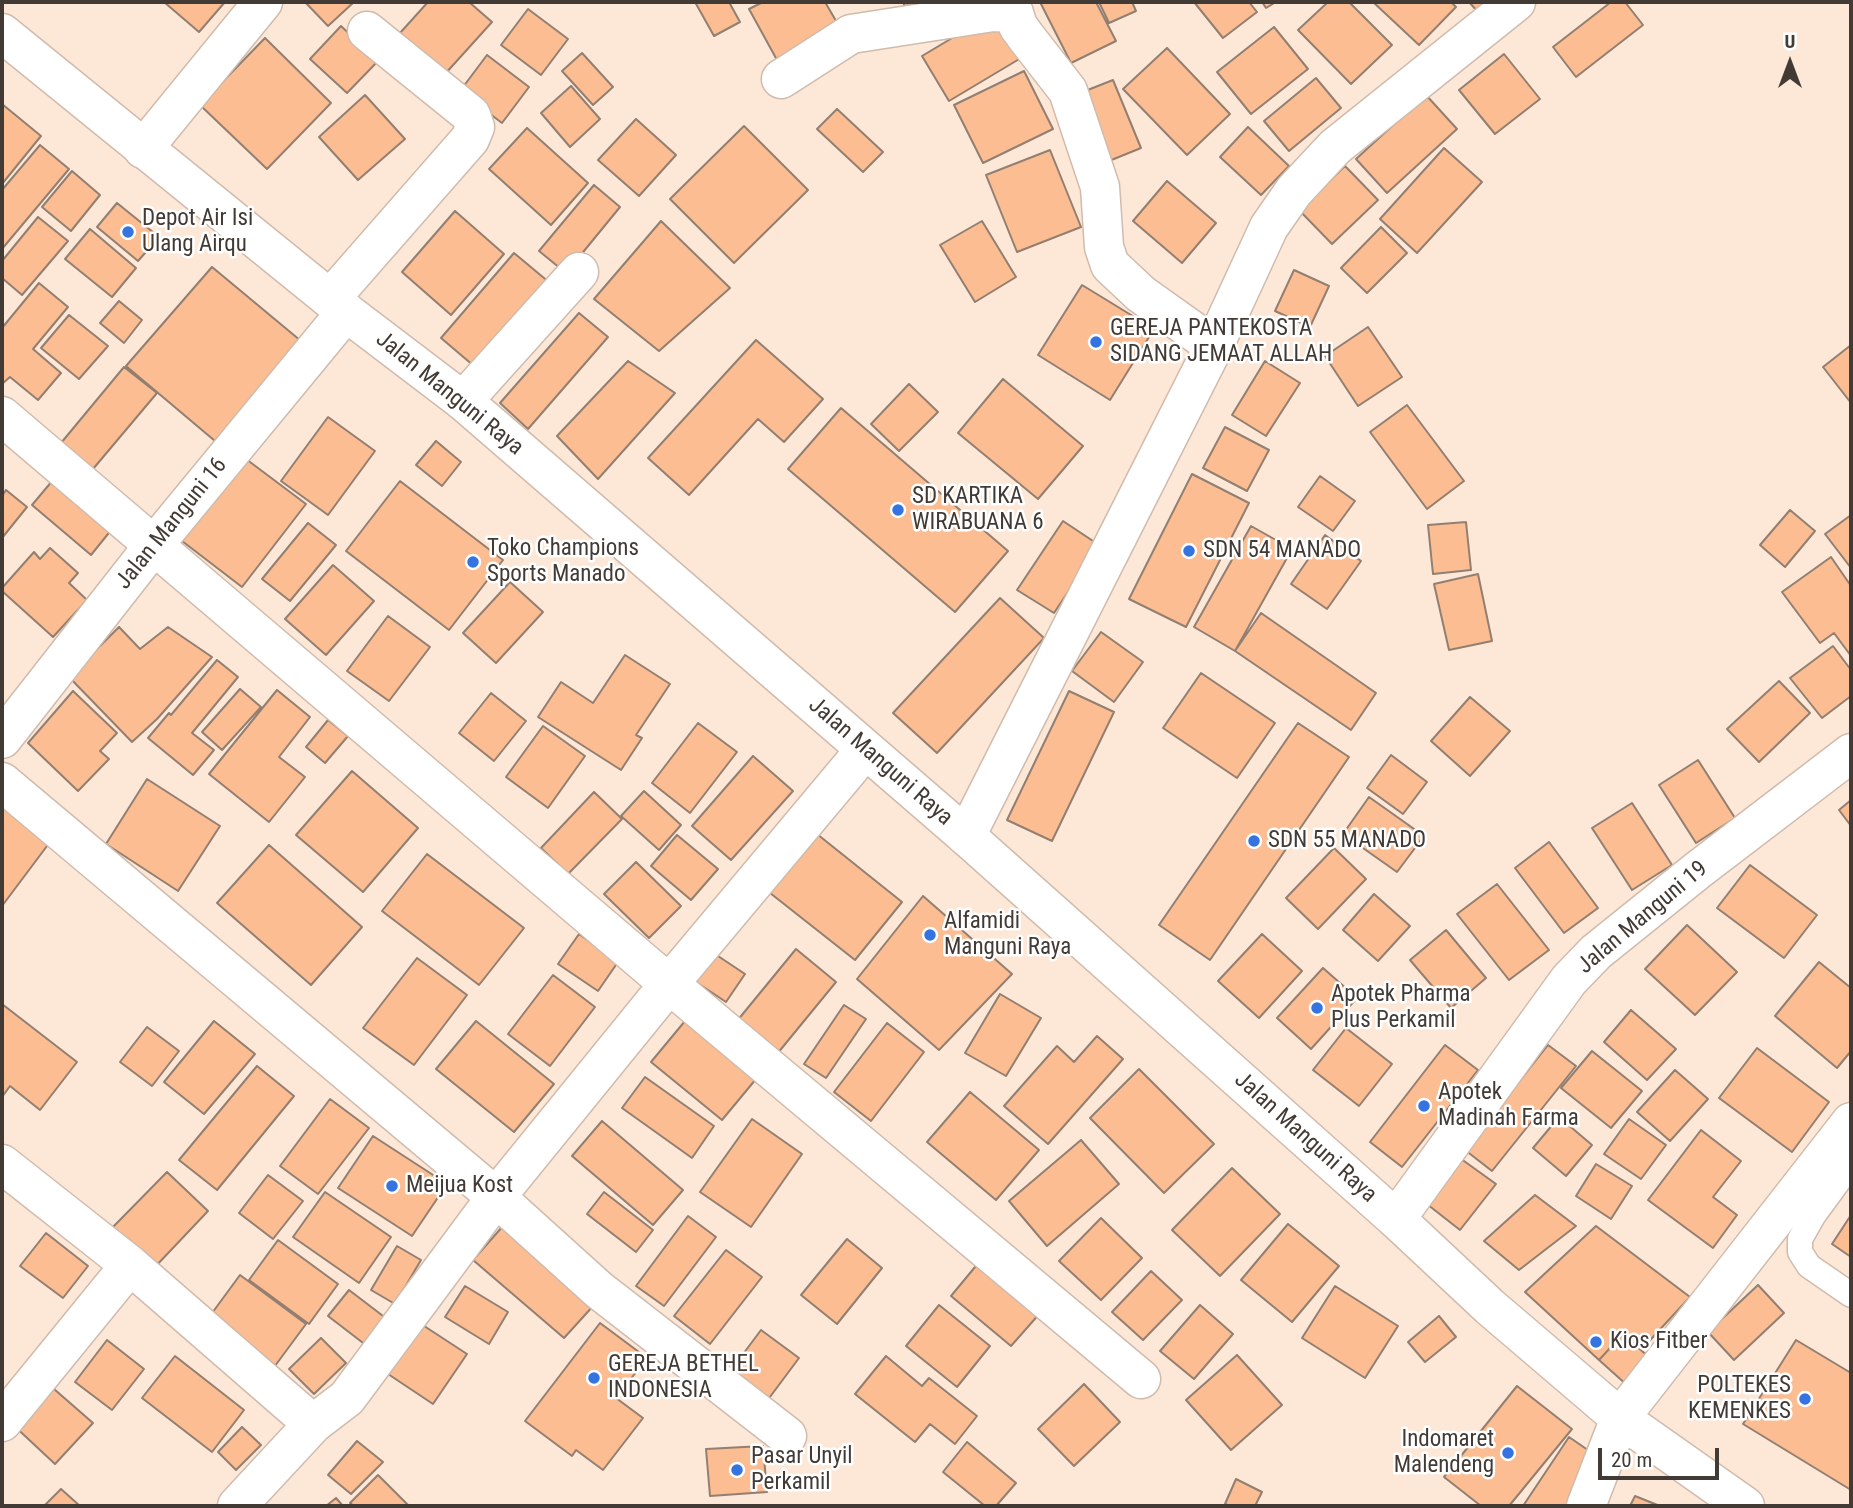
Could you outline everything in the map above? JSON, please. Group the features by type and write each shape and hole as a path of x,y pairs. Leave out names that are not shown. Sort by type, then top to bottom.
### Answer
{"street":[{"path":"143,149 263,2"},
{"path":"966,835 1214,346 1269,227 1294,191 1335,146 1516,2"},
{"path":"781,79 851,34 1021,7 1018,26 1068,91 1100,187 1104,247 1110,265 1141,294 1214,346"},
{"name":"Jalan Manguni 16","path":"2,739 470,139 475,127 471,114 367,31"},
{"name":"Jalan Manguni Raya","path":"2,33 338,306 463,401 966,835 1396,1219 1499,1315 1620,1418 1745,1506"},
{"path":"463,401 579,272"},
{"path":"2,416 669,984 1141,1379"},
{"path":"237,1506 313,1424 347,1398 496,1197 669,984 865,750"},
{"name":"Jalan Manguni 19","path":"1396,1219 1569,980 1596,952 1851,753"},
{"path":"2,782 496,1197 599,1290 787,1436"},
{"path":"1586,1506 1620,1418 1851,1122"},
{"path":"2,1164 130,1265 313,1424"},
{"path":"2,1422 130,1265"}],"lane":[{"path":"1851,1164 1812,1216 1800,1239 1800,1252 1808,1266 1851,1295"}],"building":[{"path":"164,2 225,2 199,32"},
{"path":"305,2 354,2 328,26"},
{"path":"428,2 469,2 492,22 445,74 400,33"},
{"path":"695,2 729,2 740,22 714,36"},
{"path":"763,2 825,2 839,26 777,60 749,9"},
{"path":"904,2 933,2 904,6"},
{"path":"1040,2 1096,2 1116,41 1071,63"},
{"path":"1099,2 1132,2 1136,11 1109,23"},
{"path":"1194,2 1249,2 1257,12 1223,38"},
{"path":"1262,2 1276,2 1266,8"},
{"path":"1328,2 1349,2 1392,45 1351,84 1298,30"},
{"path":"1373,2 1451,2 1456,7 1419,45"},
{"path":"1469,2 1490,2 1478,12"},
{"path":"1611,2 1625,2 1643,25 1576,77 1553,47"},
{"path":"528,9 568,39 541,75 501,45"},
{"path":"994,13 1021,58 949,101 922,56"},
{"path":"341,26 378,61 347,93 310,59"},
{"path":"1274,27 1308,69 1251,114 1217,72"},
{"path":"265,38 331,103 267,169 200,105"},
{"path":"1167,48 1230,114 1187,155 1123,89"},
{"path":"582,53 613,87 593,105 562,71"},
{"path":"1504,54 1540,99 1495,134 1459,90"},
{"path":"487,55 529,87 502,123 460,91"},
{"path":"1024,71 1053,129 983,163 954,105"},
{"path":"1316,78 1341,108 1289,151 1264,121"},
{"path":"1113,80 1141,148 1104,163 1075,95"},
{"path":"571,86 600,119 570,147 541,113"},
{"path":"365,95 405,139 358,180 319,137"},
{"path":"1426,95 1457,129 1387,193 1356,159"},
{"path":"2,104 41,136 2,184"},
{"path":"837,109 883,152 863,172 817,129"},
{"path":"636,119 676,155 639,196 598,160"},
{"path":"744,126 808,190 734,263 670,199"},
{"path":"1248,127 1289,166 1261,195 1220,157"},
{"path":"527,128 588,183 551,225 489,169"},
{"path":"40,145 69,169 2,249 2,190"},
{"path":"1444,148 1482,182 1417,253 1380,219"},
{"path":"1050,150 1081,227 1017,252 986,175"},
{"path":"1345,166 1378,200 1332,244 1299,210"},
{"path":"72,171 100,195 71,231 42,207"},
{"path":"1167,181 1216,223 1182,263 1133,221"},
{"path":"594,185 620,207 566,273 539,251"},
{"name":"Depot Air Isi Ulang Airqu","path":"117,203 159,237 138,261 97,227"},
{"path":"455,211 504,254 451,315 402,272"},
{"path":"38,217 68,241 22,295 2,278 2,261"},
{"path":"661,221 730,288 659,351 594,299"},
{"path":"982,221 1016,277 975,302 940,245"},
{"path":"1381,227 1407,253 1367,293 1341,268"},
{"path":"90,229 136,268 112,297 65,259"},
{"path":"514,253 556,288 481,372 441,338"},
{"path":"212,267 301,341 215,441 126,366"},
{"path":"1294,270 1329,286 1310,327 1275,311"},
{"path":"39,283 68,307 33,349 61,373 38,400 10,377 2,384 2,328"},
{"name":"GEREJA PANTEKOSTA SIDANG JEMAAT ALLAH","path":"1082,285 1154,329 1110,400 1038,355"},
{"path":"119,301 142,320 124,343 100,323"},
{"path":"579,313 608,337 528,429 500,403"},
{"path":"69,315 108,346 79,379 41,348"},
{"path":"1368,327 1402,377 1358,406 1325,356"},
{"path":"756,340 823,399 784,442 758,419 689,495 648,458"},
{"path":"1851,345 1851,403 1823,367"},
{"path":"628,361 675,393 598,479 557,436"},
{"path":"1265,361 1300,383 1266,436 1232,415"},
{"path":"124,367 157,393 93,469 61,443"},
{"path":"1003,379 1083,446 1038,499 958,433"},
{"path":"909,384 938,412 899,451 871,424"},
{"path":"1407,405 1464,481 1427,509 1370,432"},
{"name":"SD KARTIKA WIRABUANA 6","path":"841,408 1008,551 955,612 788,469"},
{"path":"328,417 375,451 328,515 281,481"},
{"path":"1225,427 1269,450 1247,491 1203,468"},
{"path":"436,441 461,462 442,486 416,465"},
{"path":"246,459 306,504 242,587 182,541"},
{"name":"SDN 54 MANADO","path":"1192,474 1249,503 1186,627 1129,599"},
{"path":"1320,476 1355,501 1333,531 1298,507"},
{"path":"53,480 112,529 91,555 32,505"},
{"path":"400,481 503,560 449,630 346,551"},
{"path":"6,490 27,507 2,538 2,496"},
{"path":"1790,510 1815,531 1785,567 1760,545"},
{"path":"1851,515 1851,568 1825,534"},
{"path":"1063,521 1099,545 1054,613 1017,590"},
{"path":"1466,522 1471,570 1433,574 1428,525"},
{"path":"308,523 336,545 290,601 262,579"},
{"name":"SDN 54 MANADO","path":"1251,526 1292,549 1235,651 1194,627"},
{"path":"1325,535 1361,561 1327,609 1291,584"},
{"path":"50,548 78,573 69,583 87,600 53,637 2,591 34,552 40,559"},
{"path":"1831,557 1851,586 1851,656 1834,633 1820,643 1782,592"},
{"path":"333,565 374,601 326,655 285,619"},
{"path":"1478,574 1492,641 1449,650 1434,584"},
{"path":"510,582 543,612 496,663 463,633"},
{"name":"SD KARTIKA WIRABUANA 6","path":"1000,598 1044,638 937,753 893,713"},
{"path":"1261,613 1376,693 1351,730 1235,651"},
{"path":"388,616 430,647 389,701 347,671"},
{"path":"119,627 140,649 168,627 212,657 157,719 132,742 69,677"},
{"path":"1101,632 1143,662 1114,702 1072,671"},
{"path":"1833,646 1851,670 1851,696 1822,718 1790,678"},
{"path":"625,655 670,684 636,735 642,738 621,770 538,717 561,682 593,703"},
{"path":"217,660 238,677 192,733 214,750 193,775 148,738"},
{"name":"SDN 55 MANADO","path":"1201,673 1275,723 1237,778 1163,728"},
{"path":"1779,681 1810,713 1759,762 1727,729"},
{"path":"240,689 261,707 222,750 202,732"},
{"path":"277,690 310,717 279,757 305,777 269,822 209,774"},
{"path":"73,691 117,733 100,751 109,759 78,791 28,743"},
{"path":"1069,691 1114,712 1052,841 1007,820"},
{"path":"491,693 526,721 494,761 459,733"},
{"path":"1470,697 1510,731 1470,776 1431,741"},
{"path":"328,720 348,736 325,763 306,747"},
{"path":"698,723 737,752 690,813 652,783"},
{"name":"SDN 55 MANADO","path":"1298,723 1349,757 1210,960 1159,925"},
{"path":"543,726 585,756 548,808 506,777"},
{"path":"1391,755 1427,782 1403,814 1367,788"},
{"path":"753,756 793,791 731,860 692,826"},
{"path":"1698,760 1735,818 1696,843 1659,785"},
{"path":"352,771 418,828 363,892 296,835"},
{"path":"147,779 220,826 178,891 106,844"},
{"path":"644,791 681,825 659,850 621,816"},
{"path":"594,792 622,819 568,874 541,848"},
{"path":"1369,797 1424,836 1397,872 1343,834"},
{"path":"1851,800 1851,826 1839,810"},
{"path":"1632,803 1672,865 1632,890 1592,828"},
{"path":"2,805 50,842 2,906"},
{"path":"812,830 902,902 855,960 765,889"},
{"path":"677,835 718,869 691,900 651,866"},
{"path":"1549,842 1598,908 1564,933 1515,868"},
{"path":"269,845 362,927 311,985 217,903"},
{"path":"1334,848 1366,879 1318,929 1286,898"},
{"path":"427,854 524,928 479,985 382,911"},
{"path":"636,862 681,906 649,938 604,894"},
{"path":"1750,865 1817,915 1784,958 1717,908"},
{"path":"1497,884 1549,950 1509,980 1457,914"},
{"path":"1374,894 1410,926 1378,961 1343,930"},
{"name":"Alfamidi Manguni Raya","path":"923,896 1012,974 939,1050 857,979"},
{"path":"1687,925 1737,972 1695,1015 1645,969"},
{"path":"1446,930 1486,978 1451,1008 1410,960"},
{"path":"579,934 618,962 598,991 558,964"},
{"path":"1262,934 1302,971 1259,1018 1218,981"},
{"path":"796,949 836,982 777,1054 737,1021"},
{"path":"715,954 745,974 726,1002 696,982"},
{"path":"417,958 467,995 414,1065 363,1028"},
{"path":"1819,962 1851,988 1851,1051 1837,1068 1775,1016"},
{"name":"Apotek Pharma Plus Perkamil","path":"1323,968 1357,998 1311,1049 1277,1018"},
{"path":"553,975 595,1007 550,1066 508,1034"},
{"path":"1000,994 1041,1018 1006,1076 965,1053"},
{"path":"2,1004 77,1062 40,1110 10,1086 2,1097"},
{"path":"844,1005 866,1019 826,1078 804,1064"},
{"path":"1631,1010 1676,1049 1647,1080 1604,1042"},
{"path":"214,1021 255,1054 204,1114 164,1082"},
{"path":"476,1021 554,1084 514,1132 436,1069"},
{"path":"685,1021 756,1079 722,1120 651,1062"},
{"path":"887,1023 924,1052 871,1121 834,1092"},
{"path":"147,1027 179,1051 152,1086 120,1062"},
{"path":"1346,1028 1392,1064 1359,1106 1313,1070"},
{"path":"1097,1036 1123,1059 1048,1144 1004,1106 1057,1046 1074,1062"},
{"name":"Apotek Madinah Farma","path":"1445,1045 1478,1070 1402,1167 1370,1142"},
{"path":"1548,1045 1576,1066 1492,1171 1465,1150"},
{"path":"1757,1048 1829,1102 1792,1152 1719,1098"},
{"path":"1592,1051 1642,1091 1611,1128 1561,1088"},
{"path":"257,1066 294,1096 217,1190 179,1160"},
{"path":"1139,1069 1214,1144 1164,1193 1090,1118"},
{"path":"1675,1070 1708,1099 1670,1141 1637,1112"},
{"path":"645,1077 714,1126 692,1158 622,1108"},
{"path":"970,1092 1039,1150 996,1200 927,1142"},
{"path":"330,1099 369,1128 318,1194 280,1166"},
{"path":"1559,1117 1592,1145 1566,1176 1533,1148"},
{"path":"752,1119 802,1154 751,1227 700,1192"},
{"path":"1629,1119 1666,1145 1641,1179 1604,1154"},
{"path":"602,1121 683,1190 653,1225 572,1156"},
{"path":"1701,1130 1741,1161 1713,1197 1737,1215 1713,1248 1648,1200"},
{"name":"Meijua Kost","path":"373,1136 447,1184 412,1236 338,1188"},
{"path":"1081,1140 1119,1184 1047,1246 1009,1201"},
{"path":"1457,1156 1496,1184 1460,1230 1423,1201"},
{"path":"1596,1164 1632,1186 1611,1219 1576,1196"},
{"path":"1232,1168 1280,1214 1220,1276 1172,1230"},
{"path":"167,1172 208,1211 154,1268 112,1228"},
{"path":"268,1175 303,1201 273,1239 239,1213"},
{"path":"325,1192 391,1237 359,1283 293,1237"},
{"path":"604,1192 653,1230 636,1252 587,1214"},
{"path":"1535,1195 1576,1226 1519,1270 1484,1241"},
{"path":"1851,1215 1851,1257 1832,1244"},
{"path":"688,1216 716,1237 664,1306 636,1286"},
{"path":"1101,1218 1142,1258 1101,1300 1059,1261"},
{"path":"1288,1224 1339,1266 1292,1322 1241,1280"},
{"path":"503,1226 594,1305 564,1338 473,1260"},
{"path":"1596,1226 1690,1297 1641,1350 1623,1334 1599,1360 1525,1292"},
{"path":"46,1233 88,1266 63,1298 20,1266"},
{"path":"847,1239 882,1268 837,1324 801,1295"},
{"path":"278,1240 338,1284 309,1324 249,1280"},
{"path":"397,1246 421,1260 395,1304 371,1290"},
{"path":"726,1250 762,1277 710,1344 674,1316"},
{"path":"980,1261 1041,1312 1011,1346 951,1296"},
{"path":"1151,1271 1182,1300 1143,1340 1112,1312"},
{"path":"240,1275 306,1324 269,1374 204,1324"},
{"path":"1758,1285 1784,1313 1734,1360 1708,1332"},
{"path":"465,1286 508,1312 489,1344 445,1317"},
{"path":"1335,1286 1398,1326 1365,1378 1302,1338"},
{"path":"349,1290 387,1319 367,1346 328,1316"},
{"path":"939,1305 990,1346 957,1387 906,1346"},
{"path":"1200,1305 1233,1334 1194,1379 1160,1351"},
{"path":"1439,1316 1456,1337 1425,1362 1408,1342"},
{"path":"418,1322 467,1354 433,1404 385,1372"},
{"name":"GEREJA BETHEL INDONESIA","path":"600,1323 647,1358 616,1398 643,1418 603,1470 576,1450 572,1456 525,1421"},
{"path":"761,1330 799,1358 761,1409 723,1381"},
{"path":"1623,1334 1652,1360 1628,1386 1599,1360"},
{"path":"321,1338 346,1363 314,1394 289,1369"},
{"path":"107,1340 144,1369 112,1410 75,1382"},
{"name":"POLTEKES KEMENKES","path":"1796,1340 1851,1373 1851,1490 1743,1424"},
{"path":"1237,1355 1282,1405 1231,1450 1186,1400"},
{"path":"175,1356 244,1410 212,1452 142,1398"},
{"path":"886,1356 922,1386 929,1378 977,1416 955,1444 930,1424 915,1442 855,1394"},
{"path":"46,1382 93,1423 55,1464 10,1422"},
{"path":"1084,1384 1120,1422 1074,1466 1038,1429"},
{"name":"Indomaret Malendeng","path":"1517,1386 1572,1429 1509,1506 1481,1506 1444,1477"},
{"path":"242,1427 261,1445 236,1470 218,1452"},
{"path":"1569,1437 1598,1457 1566,1506 1523,1506"},
{"path":"357,1441 383,1462 351,1494 328,1475"},
{"path":"967,1442 1016,1483 996,1506 985,1506 943,1472"},
{"name":"Pasar Unyil Perkamil","path":"763,1446 767,1492 710,1496 706,1449"},
{"path":"378,1475 409,1506 354,1506 350,1503"},
{"path":"1236,1479 1262,1492 1255,1506 1225,1504"},
{"path":"61,1489 80,1506 44,1506"},
{"path":"1635,1496 1660,1506 1630,1506"},
{"path":"336,1498 343,1506 326,1506"}],"place":[{"name":"Depot Air Isi Ulang Airqu","path":"128,232"},
{"name":"GEREJA PANTEKOSTA SIDANG JEMAAT ALLAH","path":"1096,342"},
{"name":"SD KARTIKA WIRABUANA 6","path":"898,510"},
{"name":"SDN 54 MANADO","path":"1189,551"},
{"name":"Toko Champions Sports Manado","path":"473,562"},
{"name":"SDN 55 MANADO","path":"1254,841"},
{"name":"Alfamidi Manguni Raya","path":"930,935"},
{"name":"Apotek Pharma Plus Perkamil","path":"1317,1008"},
{"name":"Apotek Madinah Farma","path":"1424,1106"},
{"name":"Meijua Kost","path":"392,1186"},
{"name":"Kios Fitber","path":"1596,1342"},
{"name":"GEREJA BETHEL INDONESIA","path":"594,1378"},
{"name":"POLTEKES KEMENKES","path":"1805,1399"},
{"name":"Indomaret Malendeng","path":"1508,1453"},
{"name":"Pasar Unyil Perkamil","path":"737,1470"}]}
